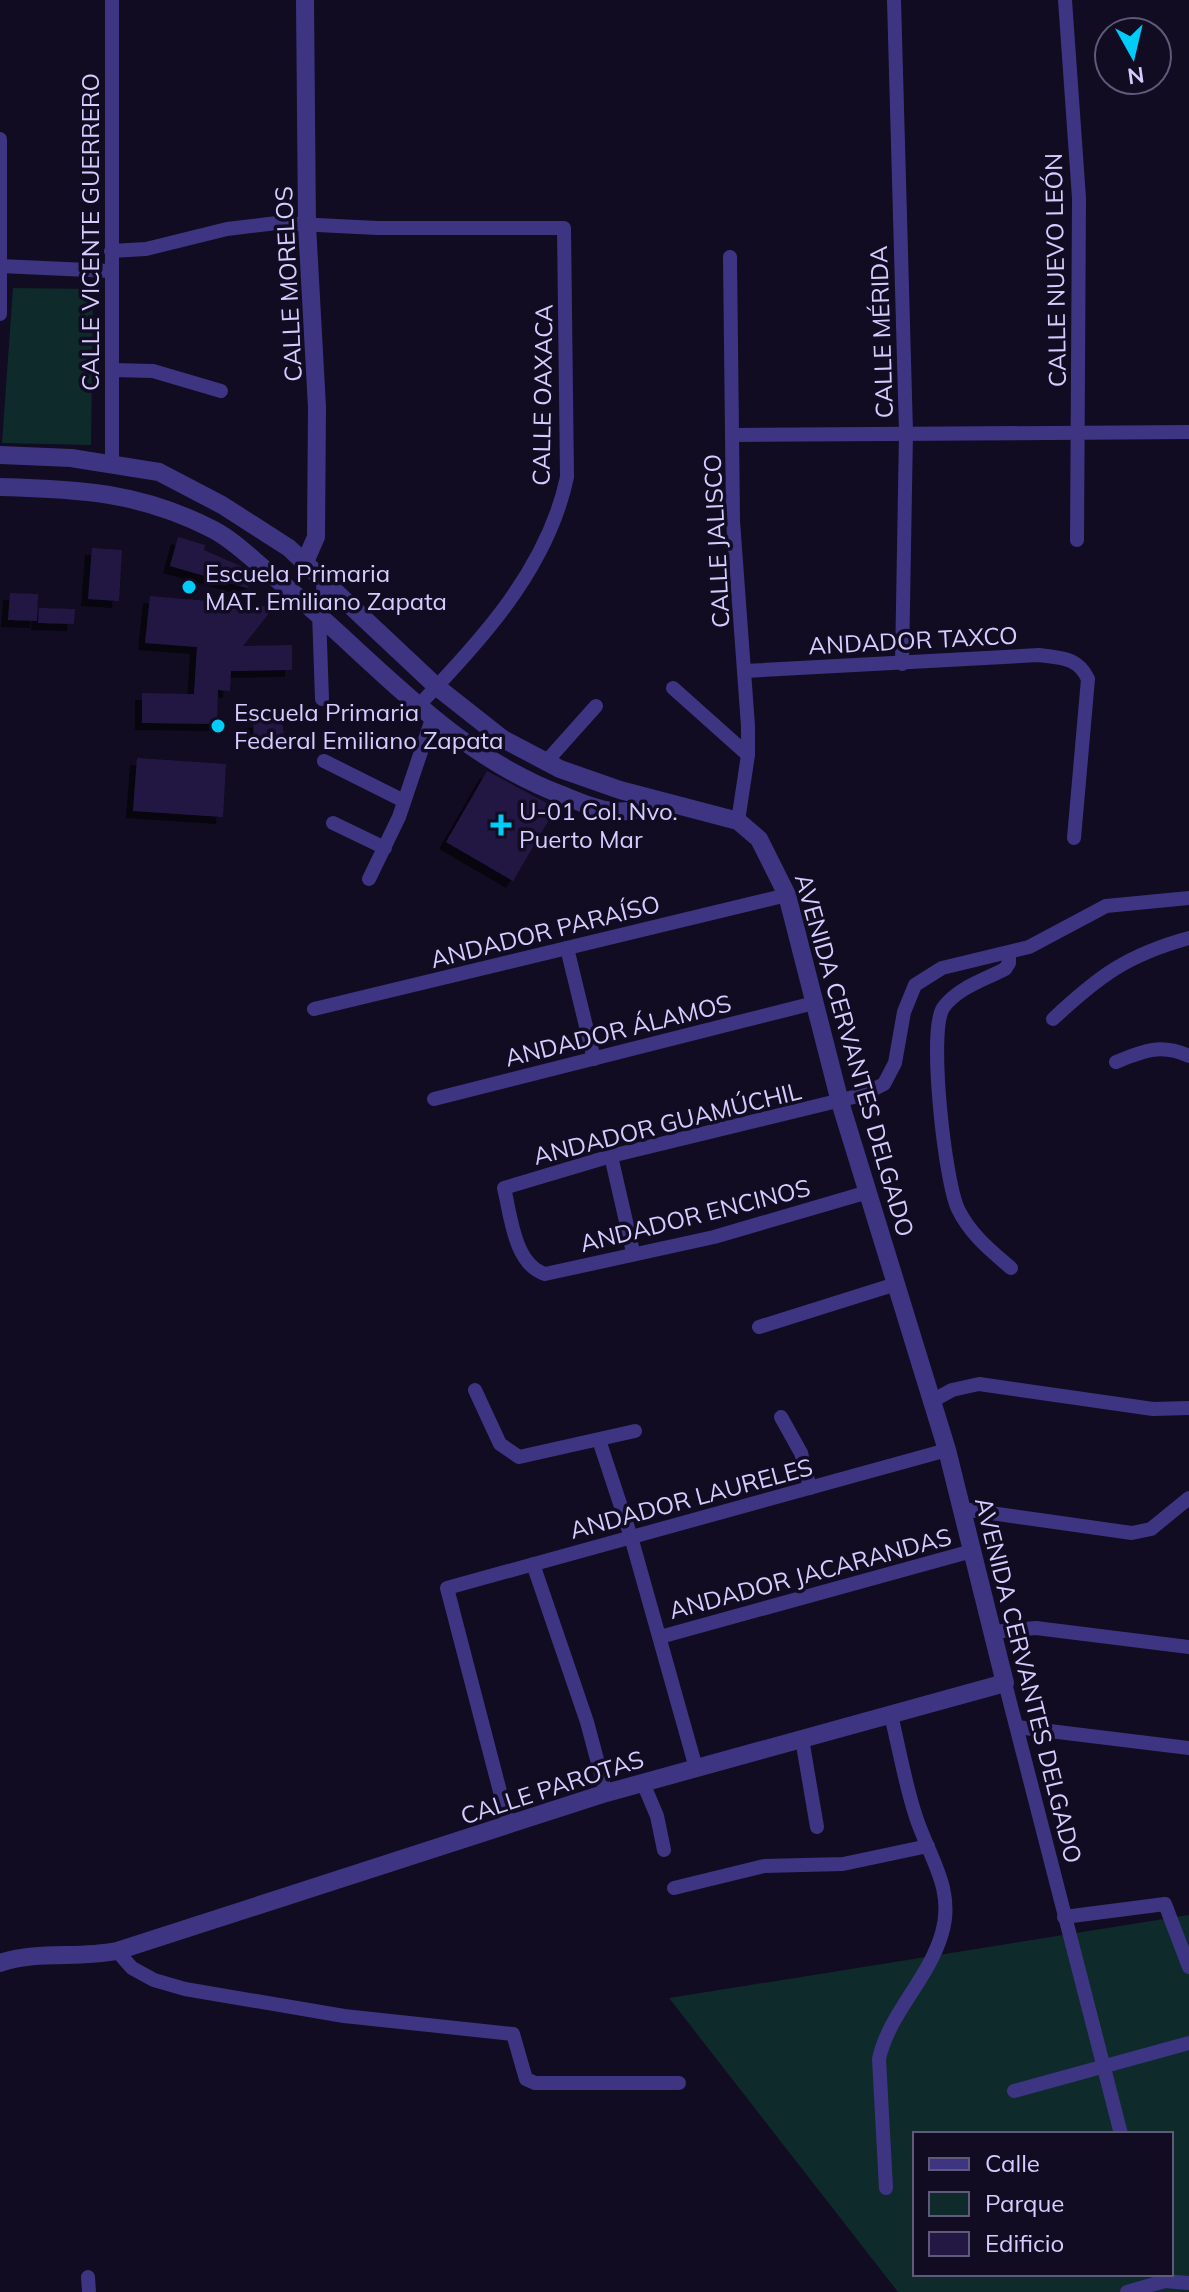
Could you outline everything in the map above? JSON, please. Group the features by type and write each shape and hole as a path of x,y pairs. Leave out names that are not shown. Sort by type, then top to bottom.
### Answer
{"street":[{"name":"CALLE VICENTE GUERRERO","path":"112,0 112,464"},
{"name":"CALLE MORELOS","path":"305,0 307,225 312,267 317,450 316,537 305,562"},
{"name":"CALLE MÉRIDA","path":"894,0 906,432 902,664"},
{"name":"CALLE NUEVO LEÓN","path":"1065,0 1079,198 1077,540"},
{"path":"0,139 0,314"},
{"path":"111,251 146,249 227,229 277,223 307,225"},
{"name":"CALLE OAXACA","path":"307,225 564,228 567,477 561,505 532,564 486,634 437,687 425,712 404,801 369,879"},
{"name":"CALLE JALISCO","path":"730,257 733,521 748,755 738,821"},
{"path":"1,266 110,271"},
{"path":"113,370 153,371 221,391"},
{"path":"733,435 1189,432"},
{"path":"0,455 71,458 159,472 222,505 305,562 437,687 482,725 553,766 659,802 738,821"},
{"path":"0,487 86,489 161,506 215,530 319,613 425,712 518,778 605,812 634,814 659,802"},
{"path":"322,699 319,613 325,578"},
{"name":"ANDADOR TAXCO","path":"745,671 1039,655 1069,659 1082,665 1088,679 1074,838"},
{"path":"673,688 748,755"},
{"path":"551,791 553,766 596,706"},
{"path":"324,761 404,801"},
{"name":"AVENIDA CERVANTES DELGADO","path":"738,821 759,839 787,895 840,1102 947,1450 1101,2067 1120,2132"},
{"path":"333,823 385,848"},
{"name":"ANDADOR PARAÍSO","path":"314,1009 787,895"},
{"path":"840,1102 884,1084 895,1063 904,1012 915,985 942,968 1029,947 1106,906 1189,898"},
{"path":"1053,1019 1099,976 1159,946 1189,938"},
{"path":"567,948 594,1059"},
{"path":"1009,953 1005,969 956,994 942,1010 935,1035 948,1179 957,1208 978,1240 1011,1268"},
{"name":"ANDADOR ÁLAMOS","path":"434,1099 814,1003"},
{"path":"1116,1062 1148,1049 1167,1047 1189,1056"},
{"name":"ANDADOR GUAMÚCHIL","path":"533,1270 524,1260 504,1188 611,1156 840,1102"},
{"path":"611,1156 633,1252"},
{"name":"ANDADOR ENCINOS","path":"533,1270 559,1274 633,1252 714,1237 868,1192"},
{"path":"759,1327 896,1284"},
{"path":"932,1401 952,1390 979,1384 1153,1409 1189,1408"},
{"path":"475,1390 500,1444 519,1457 635,1431"},
{"path":"781,1417 801,1453 810,1488"},
{"path":"599,1440 631,1537 696,1768"},
{"name":"ANDADOR LAURELES","path":"509,1826 447,1588 947,1450"},
{"path":"962,1509 1132,1533 1151,1529 1189,1498"},
{"name":"ANDADOR JACARANDAS","path":"660,1637 972,1551"},
{"path":"533,1564 587,1722 606,1793"},
{"path":"993,1632 1036,1628 1189,1647"},
{"name":"CALLE PAROTAS","path":"0,1963 19,1957 85,1958 117,1951 606,1793 1005,1683"},
{"path":"886,2188 879,2059 883,2039 933,1956 942,1933 947,1902 941,1875 915,1816 891,1715"},
{"path":"1017,1727 1189,1748"},
{"path":"802,1739 817,1827"},
{"path":"643,1783 657,1816 664,1850"},
{"path":"674,1888 764,1866 843,1864 928,1846"},
{"path":"1064,1917 1165,1904 1189,1967"},
{"path":"117,1951 132,1968 154,1980 185,1989 344,2016 513,2034 526,2079 535,2083 679,2083"},
{"path":"1014,2091 1189,2043"},
{"path":"1127,2292 1165,2282 1189,2283"}],"green space":[{"path":"13,288 93,289 91,445 2,443"},
{"path":"1189,1915 1189,2292 898,2292 669,1998"}],"building":[{"path":"178,537 205,545 204,550 245,568 256,578 247,588 170,566"},
{"path":"92,548 122,550 119,601 88,599"},
{"path":"10,593 38,594 37,621 8,620"},
{"path":"150,596 274,607 243,646 292,645 292,670 231,671 230,691 218,690 217,724 142,723 142,693 194,694 197,647 145,643"},
{"path":"39,608 75,609 74,624 38,623"},
{"path":"282,719 284,737 254,740 253,721"},
{"path":"137,758 226,764 223,817 133,811"},
{"name":"U-01 Col. Nvo. Puerto Mar","path":"487,771 556,808 513,881 446,842"}],"place":[{"name":"Escuela Primaria MAT. Emiliano Zapata","path":"189,587"},
{"name":"Escuela Primaria Federal Emiliano Zapata","path":"218,726"},
{"name":"U-01 Col. Nvo. Puerto Mar","path":"501,825"}]}
